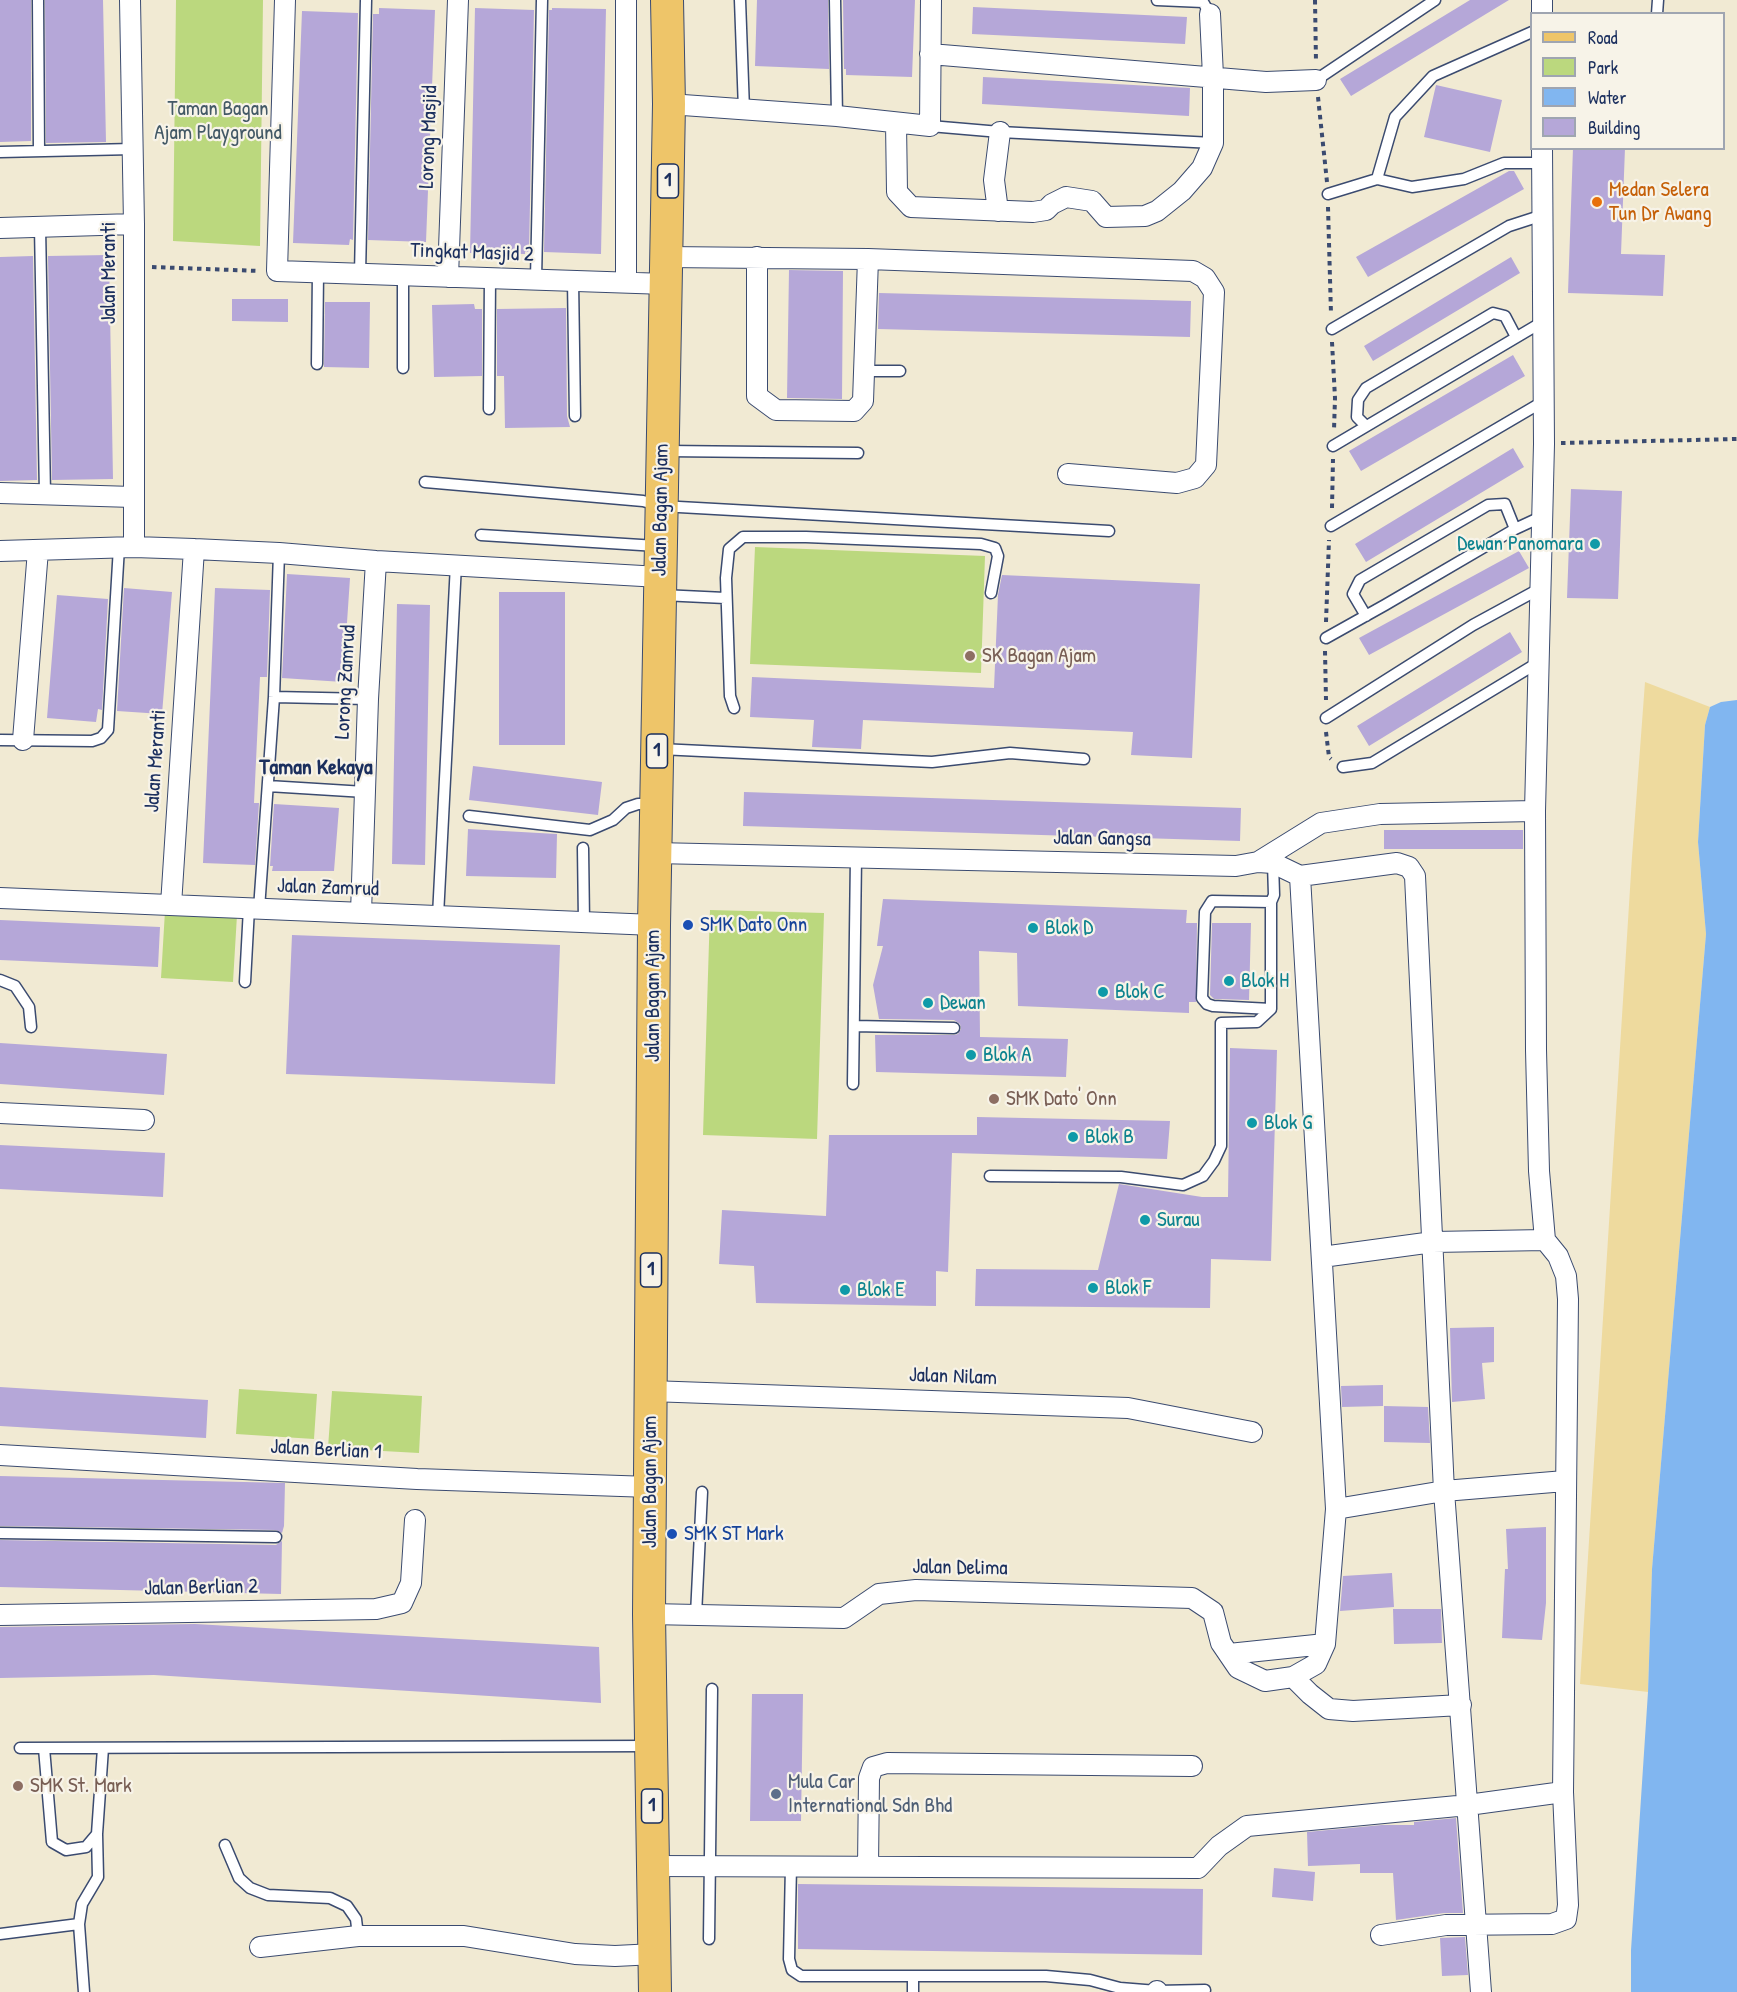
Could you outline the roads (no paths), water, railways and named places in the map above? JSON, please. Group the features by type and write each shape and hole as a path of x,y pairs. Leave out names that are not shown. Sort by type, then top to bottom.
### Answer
{"main road":[{"name":"Jalan Bagan Ajam","path":"655,1992 649,1614 650,1391 655,853 669,104 667,0"}],"street":[{"name":"Jalan Meranti","path":"126,547 133,497 134,224 130,0"},
{"name":"Tingkat Masjid 2","path":"285,0 277,271 626,282 666,271 756,257 1193,271 1205,278 1214,292 1206,465 1195,477 1177,483 1068,474"},
{"name":"Lorong Masjid","path":"448,276 458,0"},
{"path":"626,0 626,282"},
{"path":"669,104 837,116 930,126 931,0"},
{"path":"896,123 897,192 911,207 998,211 1046,210 1066,197 1092,201 1106,217 1145,216 1157,211 1182,191 1202,168 1213,143 1210,14"},
{"path":"930,54 1266,82 1316,80"},
{"path":"998,211 994,180 1000,132"},
{"path":"1381,1935 1435,1926 1552,1924 1566,1919 1568,1905 1563,1792 1568,1299 1566,1276 1558,1256 1545,1240 1539,1170 1536,1050 1535,811 1544,444 1542,156"},
{"path":"0,228 134,224"},
{"path":"756,257 757,396 776,410 854,411 863,401 866,371 868,259"},
{"path":"0,493 133,497"},
{"path":"0,552 126,547 279,553 376,561 456,564 660,586"},
{"name":"Jalan Meranti","path":"171,905 194,549"},
{"path":"23,740 38,550"},
{"name":"Lorong Zamrud","path":"361,913 368,699 376,561"},
{"name":"Jalan Gangsa","path":"655,853 1236,866 1266,862 1322,823 1380,814 1535,811"},
{"path":"1266,862 1300,876 1397,863 1409,867 1415,876 1444,1491 1481,1992"},
{"path":"1233,1661 1265,1681 1293,1677 1316,1664 1325,1644 1336,1509 1300,876"},
{"name":"Jalan Zamrud","path":"0,898 654,925"},
{"path":"0,1113 144,1119"},
{"path":"1322,1257 1433,1242 1545,1240"},
{"name":"Jalan Nilam","path":"650,1391 1128,1408 1252,1432"},
{"name":"Jalan Berlian 1","path":"0,1455 451,1481 650,1487"},
{"path":"1336,1509 1444,1491 1565,1481"},
{"name":"Jalan Berlian 2","path":"0,1615 376,1610 402,1603 411,1583 415,1521"},
{"name":"Jalan Delima","path":"649,1614 844,1618 879,1594 916,1590 1192,1598 1213,1612 1221,1643 1233,1661"},
{"path":"1233,1661 1325,1644"},
{"path":"1293,1677 1329,1709 1353,1711 1461,1705"},
{"path":"868,1867 869,1778 873,1767 887,1763 1192,1766"},
{"path":"653,1866 1198,1868 1219,1846 1247,1826 1468,1805 1563,1792"},
{"path":"260,1947 358,1936 464,1936 575,1954 615,1956 655,1954"}],"lane":[{"path":"38,0 39,151"},
{"path":"360,274 366,0"},
{"path":"536,279 542,0"},
{"path":"740,0 744,110"},
{"path":"836,0 837,116"},
{"path":"1157,0 1203,2 1210,14"},
{"path":"1316,80 1436,0"},
{"path":"1377,179 1395,117 1432,76 1530,33"},
{"path":"930,126 1213,143"},
{"path":"0,152 133,149"},
{"path":"1328,194 1377,179 1412,187 1464,180 1504,163 1542,156"},
{"path":"1332,329 1509,226 1543,215"},
{"path":"40,227 45,495"},
{"path":"317,364 318,273"},
{"path":"403,275 403,368"},
{"path":"489,409 490,278"},
{"path":"573,280 575,416"},
{"path":"1366,426 1357,417 1358,400 1366,387 1493,313 1505,316 1516,337"},
{"path":"1333,446 1544,321"},
{"path":"866,371 900,370"},
{"path":"1331,526 1544,401"},
{"path":"662,451 858,453"},
{"path":"425,482 643,501 662,506 1109,531"},
{"path":"1366,616 1353,594 1360,580 1488,505 1505,504 1515,529"},
{"path":"1326,638 1515,529 1543,516"},
{"path":"481,535 661,547"},
{"path":"734,708 730,696 725,598 729,549 742,537 806,537 981,544 995,548 998,556 992,593"},
{"path":"0,740 92,741 101,738 108,730 126,547"},
{"path":"245,982 268,786 279,553"},
{"path":"438,916 456,564"},
{"path":"660,586 725,598"},
{"path":"1326,718 1473,625 1541,588"},
{"path":"1343,766 1372,763 1539,662"},
{"path":"274,697 368,699"},
{"path":"657,748 932,762 1010,753 1084,759"},
{"path":"268,786 365,792"},
{"path":"469,816 590,830 613,820 626,808 638,804 656,804"},
{"path":"583,848 584,922"},
{"path":"854,1084 856,857"},
{"path":"990,1176 1121,1177 1183,1185 1203,1176 1215,1161 1221,1146 1221,1023 1257,1022 1271,1009 1271,902 1274,895 1266,862"},
{"path":"1271,902 1212,901 1205,912 1202,998 1207,1004 1213,1006 1271,1009"},
{"path":"0,980 15,986 29,1007 31,1027"},
{"path":"855,1026 954,1028"},
{"path":"696,1615 702,1492"},
{"path":"0,1533 276,1538"},
{"path":"709,1939 712,1689"},
{"path":"20,1748 651,1746"},
{"path":"44,1748 52,1842 66,1850 86,1847 97,1834"},
{"path":"84,1992 79,1924 82,1904 98,1876 97,1834 103,1748"},
{"path":"225,1845 239,1878 250,1888 268,1895 330,1898 347,1906 356,1919 358,1936"},
{"path":"791,1866 789,1959 792,1970 801,1976 1046,1976 1090,1980 1120,1988 1157,1992 1204,1990"},
{"path":"0,1934 79,1924"},
{"path":"913,1976 913,1992"}],"water":[{"path":"1737,700 1737,1992 1631,1992 1631,1950 1648,1692 1652,1569 1706,934 1698,842 1705,725 1710,707 1721,702"}],"place":[{"name":"Medan Selera Tun Dr Awang","path":"1597,202"},
{"name":"Dewan Panomara","path":"1595,544"},
{"name":"SK Bagan Ajam","path":"970,656"},
{"name":"SMK Dato Onn","path":"688,925"},
{"name":"Blok D","path":"1033,928"},
{"name":"Blok H","path":"1229,981"},
{"name":"Blok C","path":"1103,992"},
{"name":"Dewan","path":"928,1003"},
{"name":"Blok A","path":"971,1055"},
{"name":"SMK Dato' Onn","path":"994,1099"},
{"name":"Blok G","path":"1252,1123"},
{"name":"Blok B","path":"1073,1137"},
{"name":"Surau","path":"1145,1220"},
{"name":"Blok F","path":"1093,1288"},
{"name":"Blok E","path":"845,1290"},
{"name":"SMK ST Mark","path":"672,1534"},
{"name":"SMK St. Mark","path":"18,1786"},
{"name":"Mula Car International Sdn Bhd","path":"776,1794"}],"district":[{"name":"Taman Kekaya","path":"316,768"}],"park label":[{"name":"Taman Bagan Ajam Playground","path":"218,121"}]}
